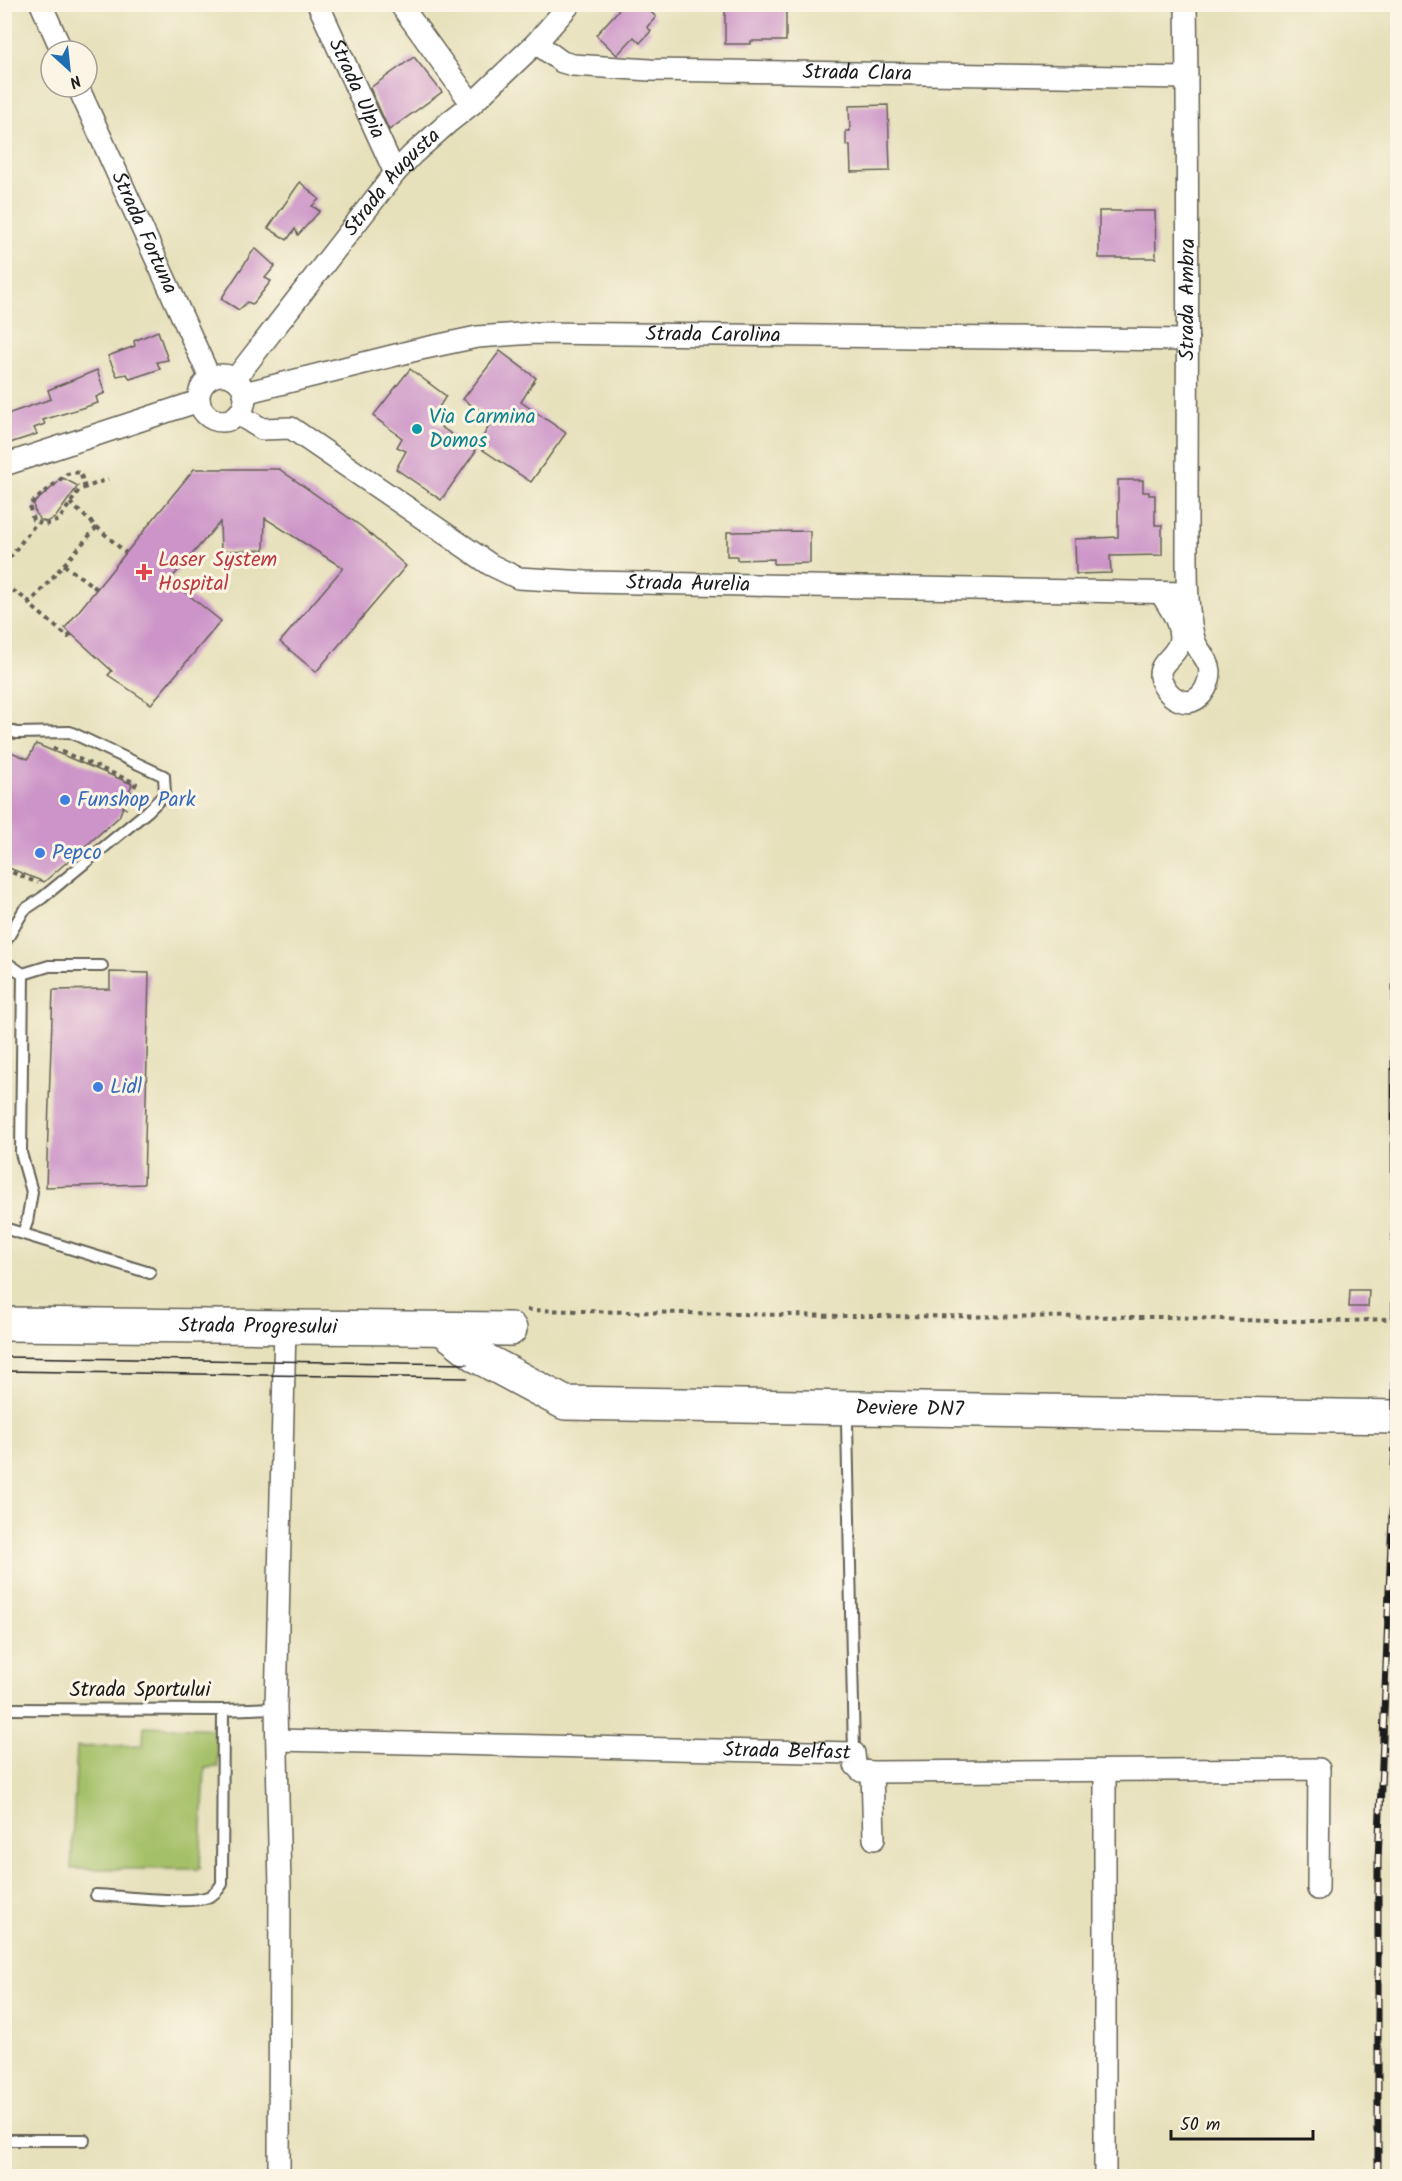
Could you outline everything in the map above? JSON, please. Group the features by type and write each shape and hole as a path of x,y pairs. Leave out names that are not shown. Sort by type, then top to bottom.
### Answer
{"main road":[{"name":"Strada Progresului","path":"4,1324 442,1328 517,1320"},
{"name":"Deviere DN7","path":"442,1328 479,1357 565,1403 1398,1417"}],"street":[{"path":"41,4 57,39"},
{"name":"Strada Ulpia","path":"318,4 395,173"},
{"path":"400,4 472,104"},
{"name":"Strada Augusta","path":"239,386 395,173 441,128 472,104 536,43 570,4"},
{"name":"Strada Ambra","path":"1161,593 1179,622 1180,638 1179,646 1161,668 1159,677 1171,696 1181,701 1192,701 1203,692 1209,682 1210,669 1206,659 1196,647 1187,593 1186,4"},
{"name":"Strada Clara","path":"536,43 562,62 573,65 662,70 1187,78"},
{"name":"Strada Fortuna","path":"83,99 210,378"},
{"name":"Strada Carolina","path":"239,386 477,337 535,333 1188,340"},
{"path":"223,375 239,386 244,404 238,414 227,420 215,420 204,413 199,401 201,388 210,378 223,375"},
{"path":"4,465 199,401"},
{"name":"Strada Aurelia","path":"238,414 262,429 291,428 491,565 518,578 610,582 1187,593"},
{"path":"279,2176 280,1888 276,1708 285,1327"},
{"name":"Strada Belfast","path":"277,1740 854,1753 855,1765 861,1771 872,1772 1319,1769 1318,1889"},
{"path":"1105,1771 1105,2176"},
{"path":"872,1772 874,1839"}],"lane":[{"path":"4,728 16,733 70,732 164,776 165,794 148,812 24,910 4,944"},
{"path":"4,962 23,974 49,966 102,966"},
{"path":"23,974 21,1153 32,1192 23,1233"},
{"path":"4,1228 150,1273"},
{"path":"847,1423 854,1753"},
{"name":"Strada Sportului","path":"4,1709 223,1710 276,1708"},
{"path":"96,1895 193,1900 209,1897 222,1884 223,1710"},
{"path":"4,2140 84,2140"}],"path":[{"path":"85,488 80,472 67,474 29,505 33,520 45,525 59,520 79,490 85,488 108,479"},
{"path":"70,503 126,553"},
{"path":"4,565 37,522"},
{"path":"71,634 68,637 28,604 97,528"},
{"path":"64,565 97,589"},
{"path":"5,585 30,602"},
{"path":"46,745 135,783 122,818"},
{"path":"4,869 44,885"},
{"path":"517,1320 1352,1321 1398,1318"}],"green space":[{"path":"144,1726 217,1729 218,1767 205,1768 200,1869 71,1869 77,1747 143,1745"}],"building":[{"path":"624,4 643,4 656,17 647,27 651,31 640,43 634,37 617,55 596,35"},
{"path":"725,4 786,4 786,41 725,44"},
{"path":"414,57 442,92 389,130 370,88"},
{"path":"888,105 890,171 851,172 850,145 846,145 846,131 850,131 849,106"},
{"path":"300,182 319,199 312,206 320,211 298,235 295,229 287,240 268,228"},
{"path":"1099,211 1155,211 1156,258 1099,258"},
{"path":"255,248 275,266 265,278 271,281 253,304 247,302 239,310 221,299"},
{"path":"158,331 168,360 157,362 160,369 130,379 127,374 117,376 108,356 135,346 134,341"},
{"name":"Via Carmina Domos","path":"500,351 536,378 521,402 566,433 531,482 477,446 493,420 463,399"},
{"name":"Via Carmina Domos","path":"410,369 446,396 431,420 476,451 441,500 396,469 406,451 397,447 402,438 373,416"},
{"path":"97,370 105,393 96,397 98,403 43,420 45,424 34,428 37,434 10,443 4,435 4,415 51,399 48,390"},
{"path":"194,469 279,469 362,527 406,566 316,672 280,642 343,568 265,518 264,550 221,551 220,522 170,580 221,621 151,704 108,675 112,671 65,628"},
{"path":"63,478 78,486 55,518 46,522 39,519 34,503"},
{"path":"1118,480 1143,480 1143,492 1155,495 1155,525 1162,525 1162,555 1110,556 1111,573 1076,574 1075,539 1118,537"},
{"path":"810,531 810,563 774,564 774,559 737,560 737,556 727,556 727,532"},
{"name":"Funshop Park","path":"36,744 132,784 119,817 44,882 4,866 4,749 28,759"},
{"name":"Lidl","path":"110,972 149,973 144,1184 46,1187 53,990 110,989"},
{"path":"1350,1290 1369,1290 1368,1307 1349,1307"}],"tram line":[{"path":"4,1357 467,1364"},
{"path":"4,1371 467,1378"}],"railway":[{"path":"1378,2176 1378,1861 1395,1444 1394,1063 1398,802"}],"place":[{"name":"Via Carmina Domos","path":"417,429"},
{"name":"Laser System Hospital","path":"144,572"},
{"name":"Funshop Park","path":"65,800"},
{"name":"Pepco","path":"40,853"},
{"name":"Lidl","path":"98,1087"}]}
